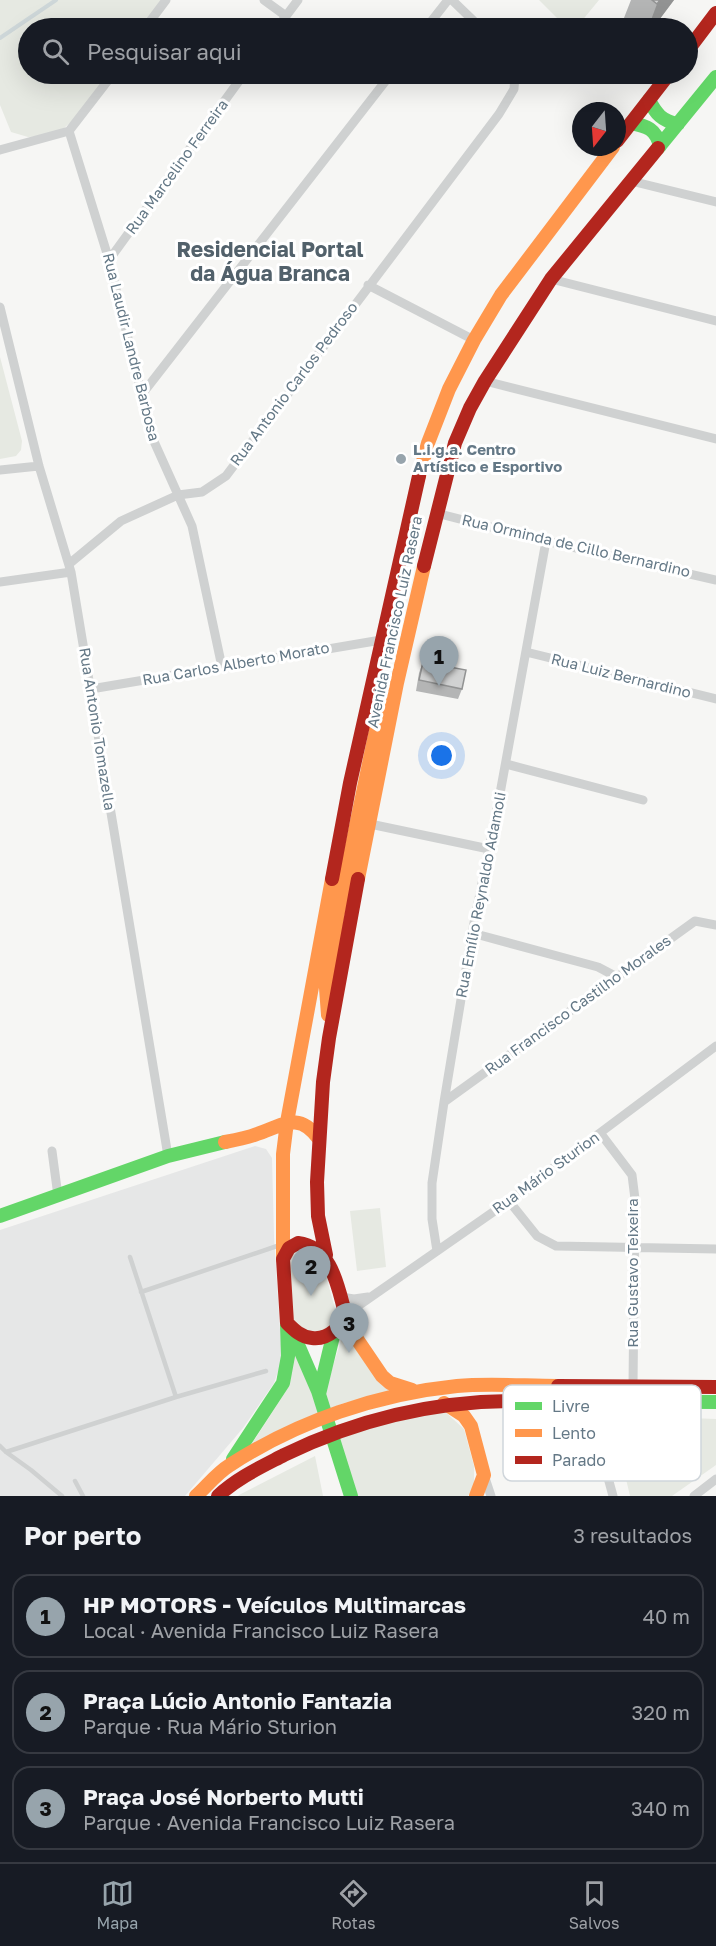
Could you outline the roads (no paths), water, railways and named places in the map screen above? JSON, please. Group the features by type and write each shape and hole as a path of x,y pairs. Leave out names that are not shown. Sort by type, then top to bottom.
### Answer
{"street":[{"path":"152,18 166,0"},
{"path":"264,0 286,16 298,0"},
{"path":"435,18 450,0 470,18"},
{"path":"698,36 716,13"},
{"name":"Avenida Francisco Luiz Rasera","path":"344,1317 341,1297 326,1255 318,1216 319,1139 329,1038 397,683 436,513 455,442 485,381 551,279 678,124 710,94 716,77"},
{"path":"0,150 69,131 105,84"},
{"name":"Rua Marcelino Ferreira","path":"109,260 237,84"},
{"path":"142,393 383,84"},
{"name":"Rua Antonio Carlos Pedroso","path":"70,568 121,521 178,495 202,492 226,476 499,114 514,89 514,84"},
{"path":"626,129 661,84"},
{"path":"649,100 660,118 678,124"},
{"path":"631,123 653,129 658,135 660,146"},
{"name":"Rua Laudir Landre Barbosa","path":"69,131 109,260 152,437 192,526 222,667"},
{"name":"Avenida Francisco Luiz Rasera","path":"228,1466 283,1383 288,1356 289,1326 283,1259 283,1154 286,1122 350,783 412,502 428,443 449,389 474,340 501,295 606,156"},
{"path":"631,181 716,202"},
{"path":"551,279 716,321"},
{"path":"368,285 474,340"},
{"name":"Rua Antonio Tomazella","path":"0,307 39,466 70,568 168,1156"},
{"path":"485,381 716,439"},
{"path":"449,389 452,399 470,408"},
{"path":"428,443 439,440 455,442"},
{"path":"0,470 39,466"},
{"name":"Rua Orminda de Cillo Bernardino","path":"436,513 716,580"},
{"name":"Rua Emílio Reynaldo Adamoli","path":"437,1251 432,1219 432,1183 444,1102 472,933 506,764 546,541"},
{"path":"0,582 70,568"},
{"name":"Rua Carlos Alberto Morato","path":"91,689 381,640"},
{"name":"Rua Luiz Bernardino","path":"526,652 716,699"},
{"path":"329,1038 326,988 338,913 376,725 397,683"},
{"path":"506,764 643,800"},
{"path":"370,824 489,849"},
{"name":"Rua Francisco Castilho Morales","path":"444,1102 695,921 716,925"},
{"path":"472,933 598,967 617,977"},
{"name":"Rua Mário Sturion","path":"344,1317 601,1134 716,1046"},
{"path":"0,1216 168,1156 256,1135 286,1122 303,1123 312,1129 319,1139"},
{"name":"Rua Gustavo Teixeira","path":"601,1134 632,1175 635,1199 633,1385"},
{"path":"256,1135 268,1139 283,1154"},
{"path":"52,1151 58,1196"},
{"path":"509,1201 537,1236 556,1246 716,1249"},
{"path":"283,1259 290,1248 298,1243 316,1247 326,1255"},
{"path":"341,1297 362,1299 373,1295"},
{"path":"319,1394 334,1332 344,1317 382,1376 390,1383 417,1391"},
{"path":"289,1326 299,1335 310,1340 323,1339 334,1332"},
{"path":"289,1326 302,1348 319,1394 351,1496"},
{"path":"196,1496 243,1455 305,1424 341,1411 417,1391 460,1386 503,1386"},
{"path":"701,1387 716,1387"},
{"path":"471,1426 472,1416 480,1401"},
{"path":"218,1496 231,1483 313,1441 346,1427 398,1412 444,1403 503,1401"},
{"path":"701,1402 716,1402"},
{"path":"444,1403 464,1416 471,1426 491,1496"},
{"path":"476,1496 484,1475"},
{"path":"694,1496 716,1479"},
{"path":"609,1481 613,1496"}],"lane":[{"path":"141,1292 283,1244"},
{"path":"130,1257 176,1397"},
{"path":"6,1452 176,1397 266,1371"},
{"path":"0,1446 62,1496"},
{"path":"75,1481 83,1496"}],"waterway":[{"path":"29,18 56,0"},
{"path":"0,38 18,26"}],"place":[{"name":"L.i.g.a. Centro Artístico e Esportivo","path":"401,459"},
{"name":"HP MOTORS - Veículos Multimarcas","path":"439,686"},
{"name":"Praça Lúcio Antonio Fantazia","path":"311,1296"},
{"name":"Praça José Norberto Mutti","path":"349,1353"}],"district":[{"name":"Residencial Portal da Água Branca","path":"270,262"}]}
